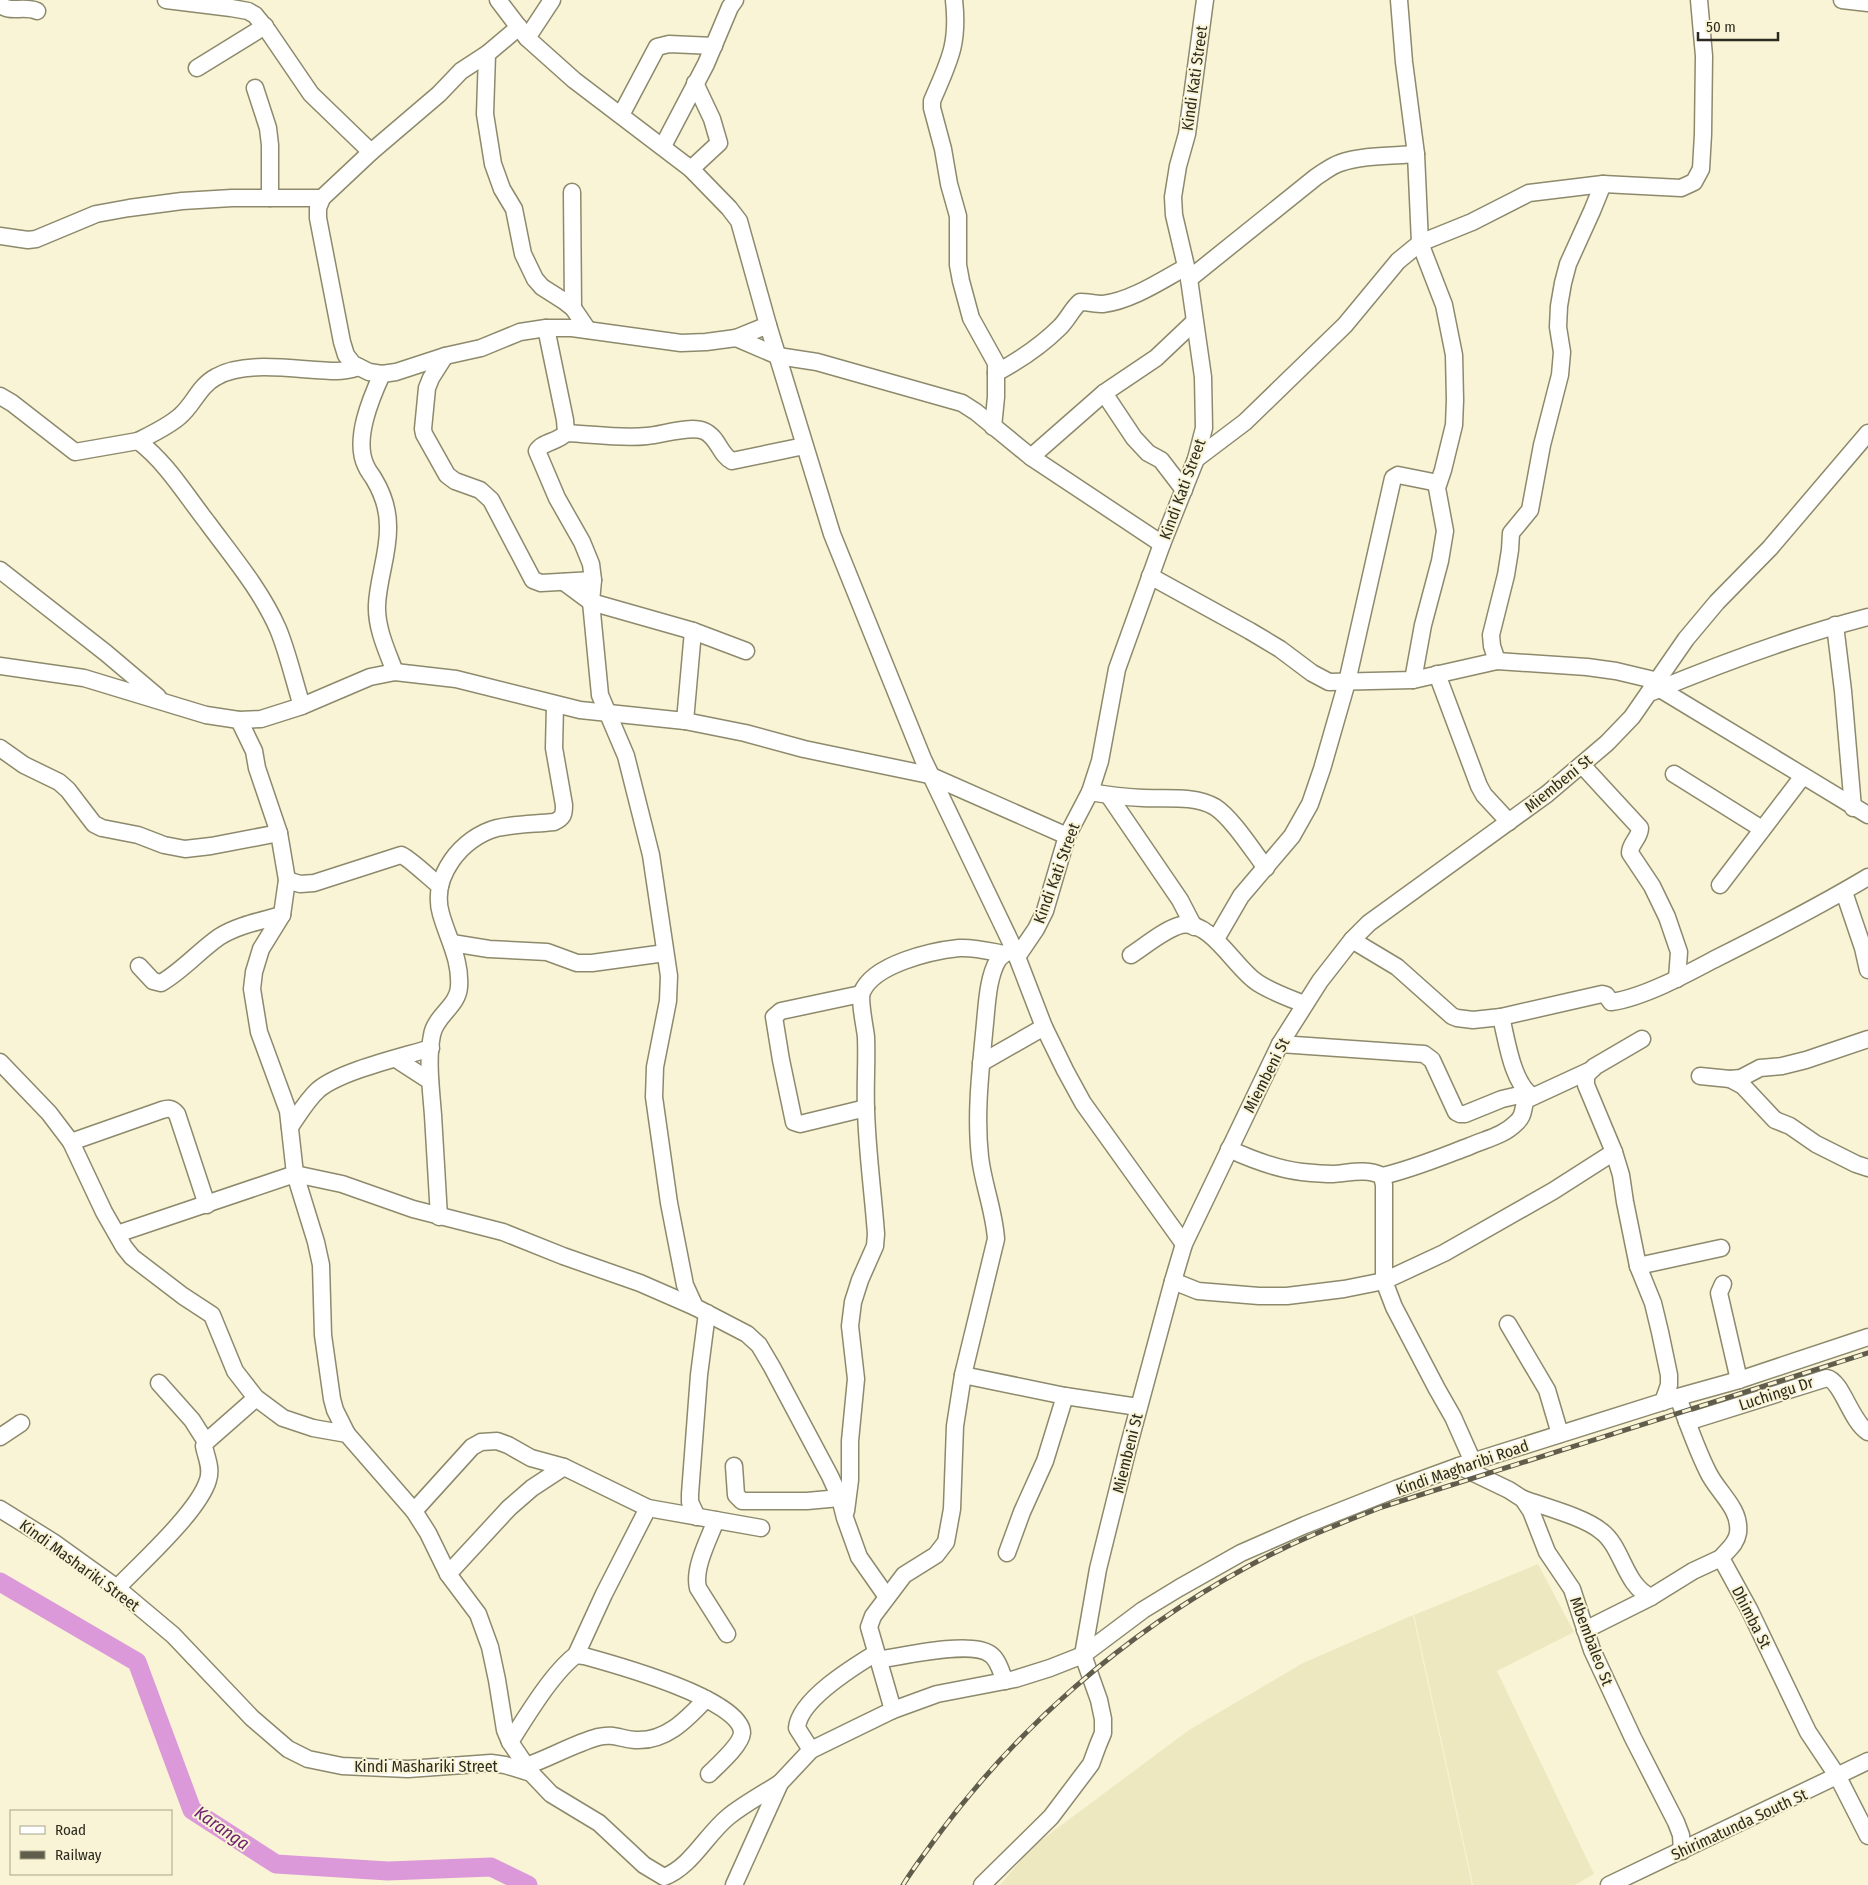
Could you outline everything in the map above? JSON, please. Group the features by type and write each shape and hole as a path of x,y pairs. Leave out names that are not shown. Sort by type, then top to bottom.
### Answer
{"street":[{"path":"166,0 248,10 255,15 312,94 371,152"},
{"path":"498,0 523,33 574,80 691,169 739,221 768,325 832,534 930,775 1044,1027 1083,1103 1184,1244"},
{"path":"552,0 523,33 461,71 439,94 371,152 322,198 318,208 318,218 337,323 346,355 353,364 368,372 382,374 396,372 445,356 481,348 520,332 551,327 588,330 681,343 736,338 768,325"},
{"path":"663,146 714,46 730,7 735,0"},
{"path":"954,0 956,34 954,46 932,101 932,108 958,216 958,265 961,281 971,318 996,363 993,427"},
{"name":"Kindi Kati Street","path":"893,1710 869,1626 870,1621 904,1575 936,1555 946,1542 952,1508 955,1426 964,1375 996,1239 994,1215 980,1158 978,1109 981,1063 991,981 996,963 1011,953 1036,929 1045,911 1067,836 1090,792 1100,761 1116,670 1162,544 1196,460 1204,428 1203,377 1187,273 1174,216 1173,197 1178,166 1187,134 1205,0"},
{"path":"1399,0 1404,62 1416,154 1420,243 1444,305 1454,355 1455,400 1454,425 1438,483 1437,494 1445,531 1440,561 1422,625 1413,680"},
{"path":"1196,460 1245,422 1344,325 1398,262 1420,243 1472,222 1529,193 1603,184 1681,188 1688,186 1697,177 1701,169 1704,56 1699,0"},
{"path":"1842,0 1868,3"},
{"path":"0,4 8,9 25,7 37,11"},
{"path":"198,68 264,26"},
{"path":"621,115 657,47 669,44 714,46"},
{"path":"487,54 485,114 496,176 514,209 523,254 529,269 542,287 568,305 588,330"},
{"path":"691,169 719,143 712,120 695,83"},
{"path":"255,88 269,136 270,198"},
{"path":"996,373 1022,359 1036,348 1061,325 1080,302 1105,304 1187,273 1329,168 1342,162 1416,154"},
{"path":"1497,661 1491,635 1506,575 1511,533 1530,510 1542,445 1561,368 1562,352 1558,328 1563,283 1568,264 1603,184"},
{"path":"566,433 551,327 568,305 572,192"},
{"path":"0,236 28,240 36,239 96,214 182,201 232,198 322,198"},
{"path":"1031,457 1104,394 1156,358 1194,322"},
{"path":"736,338 778,356 817,362 850,373 962,403 976,412 1031,457 1162,544"},
{"path":"445,356 427,388 422,429 447,475 455,481 480,490 491,500 533,580 541,583 592,580"},
{"path":"0,396 76,452 138,441 180,416 201,388 215,377 230,371 246,368 291,368 338,371 359,367"},
{"path":"382,374 368,405 362,450 366,468 382,494 387,508 388,528 377,611 381,633 395,672"},
{"path":"1104,394 1134,438 1148,453 1161,460 1184,490"},
{"path":"697,1517 690,1502 690,1494 699,1375 701,1310 685,1285 668,1203 654,1097 655,1067 668,1001 669,976 651,855 626,756 606,714 600,695 591,602 592,580 589,557 556,498 537,452 539,448 561,438 566,433 637,437 681,430 701,430 716,440 726,457 732,461 804,446"},
{"name":"Miembeni St","path":"982,1885 1051,1818 1091,1764 1103,1733 1103,1720 1099,1700 1083,1655 1098,1569 1138,1407 1172,1281 1184,1244 1229,1149 1280,1044 1304,1004 1352,940 1369,923 1509,822 1582,765 1632,717 1656,688 1686,639 1717,602 1770,548 1868,433"},
{"path":"138,441 174,476 262,599 278,630 302,706"},
{"path":"1216,939 1241,896 1292,836 1310,804 1347,682 1393,478 1398,475 1438,483"},
{"path":"0,570 164,701"},
{"path":"1150,576 1250,631 1323,680 1337,683 1413,680 1497,661 1551,663 1616,670 1656,688 1861,812"},
{"path":"564,582 591,602 693,631 746,651"},
{"path":"1656,688 1835,626 1868,617"},
{"path":"1835,626 1861,812"},
{"path":"685,721 693,631"},
{"path":"0,666 84,678 206,715 239,720 261,720 302,706 370,677 395,672 456,679 555,705 606,714 685,721 745,733 804,749 930,775 1067,836"},
{"path":"1437,674 1479,786 1484,795 1509,822"},
{"path":"439,1216 430,1081 430,1048 435,1024 453,1002 459,990 460,978 452,943 440,912 440,886 453,858 466,844 482,835 498,828 554,822 561,819 564,814 564,805 554,748 555,705"},
{"path":"239,720 254,751 257,768 279,832 287,880 282,916 261,949 254,972 252,989 259,1032 282,1094 290,1127 296,1174 316,1242 320,1265 323,1335 335,1410 347,1434 414,1511 428,1533 448,1574 474,1608 485,1629 497,1680 505,1730 510,1742 528,1769 551,1794 599,1824 644,1865 669,1881 712,1831 728,1817 780,1783 811,1750 797,1728 800,1716 810,1703 833,1682 877,1656 966,1648 984,1650 992,1655 1005,1681"},
{"path":"0,748 24,765 59,782 68,790 94,824 102,828 138,835 164,845 185,849 211,846 279,832"},
{"path":"1582,765 1640,828 1639,835 1630,848 1630,853 1652,886 1667,917 1679,952 1677,979"},
{"path":"1674,774 1762,829"},
{"path":"1720,885 1802,776"},
{"path":"1090,792 1108,796 1180,799 1201,802 1215,807 1235,827 1266,868"},
{"path":"1108,796 1180,900 1194,926"},
{"path":"287,880 300,884 314,883 402,855 440,886"},
{"path":"1352,940 1397,967 1452,1016 1464,1020 1501,1017 1602,994 1606,995 1611,1002 1638,994 1677,979 1778,928 1868,877"},
{"path":"1844,892 1863,948 1868,970"},
{"path":"139,966 153,981 161,983 230,931 241,926 282,916"},
{"path":"1131,955 1171,929 1184,925 1194,926 1216,939 1257,983 1304,1004"},
{"path":"452,943 499,950 547,952 577,963 592,963 665,953"},
{"path":"845,1518 850,1480 850,1442 856,1379 850,1326 860,1280 875,1246 876,1234 866,1108 866,1036 861,994 869,981 884,969 934,952 959,948 1011,953"},
{"path":"861,994 781,1011 774,1018 794,1122 800,1124 866,1108"},
{"path":"1501,1017 1519,1081 1530,1095"},
{"path":"981,1063 1044,1027"},
{"path":"1280,1044 1424,1054 1432,1060 1456,1112 1465,1114 1502,1099 1530,1095 1592,1069 1642,1039"},
{"path":"1700,1076 1730,1079 1741,1078 1760,1068 1782,1066 1806,1060 1868,1039"},
{"path":"290,1127 310,1098 320,1089 338,1078 430,1048"},
{"path":"396,1059 430,1081"},
{"path":"0,1062 48,1113 71,1142 104,1212 132,1257 212,1316 235,1371 256,1398 283,1418 313,1428 347,1434"},
{"path":"1585,1630 1651,1597 1693,1571 1721,1558 1736,1541 1738,1533 1737,1518 1727,1500 1708,1474 1687,1422 1671,1399 1667,1362 1653,1303 1638,1266 1624,1202 1621,1175 1614,1152 1586,1085 1586,1076 1592,1069"},
{"path":"1730,1079 1743,1086 1775,1120 1790,1126 1816,1144 1868,1168"},
{"path":"1229,1149 1255,1161 1279,1168 1330,1174 1368,1172 1382,1176 1401,1172 1504,1133 1523,1114 1525,1101 1530,1095"},
{"path":"71,1142 162,1110 169,1108 174,1110 177,1114 207,1205"},
{"path":"1172,1281 1198,1291 1259,1296 1287,1296 1344,1289 1384,1281 1444,1253 1553,1191 1614,1152"},
{"path":"117,1234 296,1174 342,1184 413,1209 503,1232 563,1256 632,1280 701,1310 747,1334 759,1345 808,1434 840,1498 859,1557 887,1597"},
{"path":"1382,1176 1384,1185 1384,1281 1437,1390 1453,1417 1466,1464 1523,1499 1601,1530 1609,1538 1633,1580 1643,1593 1651,1597"},
{"path":"1638,1266 1720,1248"},
{"path":"1723,1284 1720,1299 1739,1380"},
{"path":"1508,1324 1547,1390 1560,1434"},
{"name":"Kindi Magharibi Road","path":"811,1750 893,1710 937,1694 1005,1681 1050,1668 1083,1655 1150,1606 1241,1553 1378,1496 1466,1464 1671,1399 1739,1380 1868,1337"},
{"path":"964,1375 1065,1396 1138,1407"},
{"name":"Luchingu Dr","path":"1687,1422 1827,1378 1834,1381 1857,1421 1868,1432"},
{"path":"159,1383 192,1420 206,1442"},
{"path":"1007,1553 1022,1512 1045,1461 1065,1396"},
{"path":"117,1588 196,1503 208,1480 210,1471 204,1446 206,1442 256,1398"},
{"path":"0,1438 22,1423"},
{"path":"414,1511 472,1447 481,1442 497,1440 508,1444 531,1458 564,1467 648,1508 760,1528"},
{"path":"734,1466 736,1495 742,1501 807,1501 840,1498"},
{"path":"448,1574 509,1508 532,1488 564,1467"},
{"name":"Mbembaleo St","path":"1523,1499 1531,1511 1547,1552 1572,1589 1585,1630 1633,1738 1676,1822 1681,1835 1682,1851"},
{"path":"510,1742 540,1696 568,1660 576,1655 604,1594 648,1508"},
{"name":"Kindi Mashariki Street","path":"0,1509 53,1542 117,1588 173,1635 252,1718 288,1749 308,1758 342,1766 408,1769 490,1763 528,1769"},
{"path":"716,1520 697,1571 696,1581 698,1588 727,1634"},
{"name":"Dhimba St","path":"1721,1558 1749,1609 1808,1732 1838,1777 1868,1836"},
{"path":"576,1655 647,1674 706,1699 728,1711 742,1730 741,1739 709,1774"},
{"path":"528,1769 598,1737 614,1734 638,1740 658,1737 679,1726 706,1699"},
{"name":"Shirimatunda South St","path":"1609,1885 1868,1761"},
{"path":"734,1885 780,1783"}],"shaded area":[{"path":"1538,1564 1574,1632 1497,1671 1594,1874 1575,1885 1473,1885 1414,1615"},
{"path":"1413,1615 1472,1885 1000,1885 1032,1847 1189,1730 1303,1663"}],"waterway":[{"name":"Karanga","path":"0,1582 137,1662 192,1810 276,1864 388,1871 491,1867 528,1885"}],"railway":[{"path":"903,1885 965,1800 1036,1723 1075,1687 1115,1653 1158,1622 1202,1593 1263,1558 1296,1542 1382,1507 1868,1353"}]}
